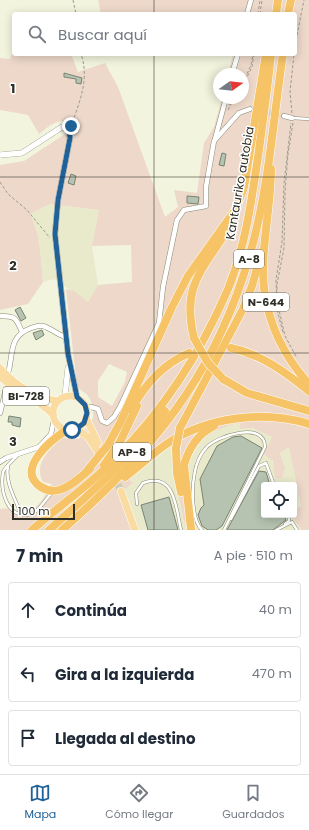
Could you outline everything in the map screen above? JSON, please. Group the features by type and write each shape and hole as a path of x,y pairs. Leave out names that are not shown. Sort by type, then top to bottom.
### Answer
{"highway":[{"path":"276,12 278,0"},
{"path":"288,12 291,0"},
{"path":"266,56 244,187 231,224 203,265 195,284 190,314 194,338 208,364 223,379 247,393 309,411"},
{"name":"Kantauriko autobia","path":"32,530 94,478 130,444 167,399 193,358 228,288 242,246 249,212 271,56"},
{"name":"Kantauriko autobia","path":"62,530 101,496 165,426 188,394 217,342 237,297 252,248 260,214 283,56"},
{"path":"191,530 177,473 176,448 180,428 243,309 252,286 267,234 271,183 272,136"},
{"path":"86,472 108,445 120,423 172,307 188,276 238,206"},
{"name":"N-644","path":"267,234 264,288 270,318 284,349 293,364 309,384"},
{"name":"AP-8","path":"49,530 104,482 135,449 158,421 179,391 208,340 228,288"},
{"path":"231,348 244,351 267,361 309,391"},
{"path":"67,430 48,444 35,460 32,472 38,485 46,490 54,491 69,485 86,472 110,448 145,388 157,373 166,365 190,353"},
{"path":"94,478 120,442 145,388"},
{"path":"101,496 167,444 199,428 224,421 270,417 309,424"},
{"path":"191,530 184,479 186,456 200,435 224,421"}],"main road":[{"name":"BI-728","path":"0,368 8,377 33,394 57,401"},
{"name":"BI-728","path":"0,376 5,381 44,406 62,428 67,430"},
{"name":"BI-728","path":"53,417 54,405 57,401 66,396 77,397"},
{"path":"76,429 88,437 100,450 86,418 86,408 83,402 77,397"},
{"path":"67,430 76,429 86,418"},
{"path":"131,530 119,492 135,530"}],"street":[{"path":"248,12 251,0"},
{"path":"234,68 237,56"},
{"path":"86,408 92,407 98,409 102,421 107,423 114,417 128,392 159,323 163,287 177,220 184,210 206,206 207,204 206,187 214,141 224,104"},
{"path":"214,141 239,113 250,109"},
{"path":"284,116 291,119"},
{"path":"0,155 22,153 62,127 69,131 70,138 55,218 56,244 66,338 77,397"},
{"path":"0,316 11,316 15,318 22,332"},
{"path":"9,370 16,338 22,332 38,326 43,326 58,336 66,338"},
{"path":"66,396 68,354"},
{"path":"0,413 6,389"},
{"path":"38,448 51,434 53,417"},
{"path":"0,462 6,458 48,444"}],"lane":[{"path":"291,119 309,119"},
{"path":"202,530 196,521 192,487 200,456 211,443 221,438 236,433 251,432 261,437 265,442 264,447 225,530"},
{"path":"18,454 3,471 1,478 0,491 10,510 20,515 31,514 38,510 54,491"},
{"path":"225,530 259,466 266,463 273,482"},
{"path":"9,464 7,473 14,499 19,509 31,514"},
{"path":"137,504 136,493 143,483 157,480 166,483 171,489 181,530"},
{"path":"276,530 289,521 289,518"},
{"path":"285,524 294,523 297,530"}],"path":[{"path":"72,0 75,12"},
{"path":"259,12 261,0"},
{"path":"297,35 304,0"},
{"path":"69,131 84,87 85,71 81,56"},
{"path":"249,73 252,67 253,56"},
{"path":"294,56 290,92 291,119 293,124 285,192 284,248 277,284 277,301 285,336 297,360"},
{"path":"0,182 8,194 27,210 56,244"}],"shaded area":[{"path":"98,0 309,0 309,530 301,530 293,518 297,518 297,508 301,506 289,447 280,453 285,468 282,478 275,478 273,461 264,454 272,437 253,428 240,429 240,423 220,429 205,437 196,446 190,457 188,470 192,521 184,522 173,468 172,445 148,463 130,480 133,483 124,490 136,530 0,530 0,509 9,508 26,512 36,508 52,484 43,482 40,475 41,463 44,458 52,447 62,438 79,439 93,418 93,407 91,401 77,386 66,289 74,291 88,302 98,285 132,282 131,245 92,246 99,210 50,204 30,214 37,232 43,282 28,304 0,310 0,165 24,161 65,134 68,121 56,122 39,134 28,115 0,110 0,58 10,59 12,53 12,56 72,56 78,72 105,63 118,87 165,217 178,207 174,190 197,193 204,143 214,127 220,104 249,104 249,68 230,68 232,56 297,56 297,12 101,12","holes":["109,364 127,372 125,382 112,406 98,397 98,381"]},
{"path":"50,204 99,210 92,246 98,285 88,302 54,279 43,282 37,232 30,214"},
{"path":"240,423 240,429 253,428 272,437 271,459 274,466 285,468 280,453 289,447 296,482 261,482 261,518 293,518 301,530 136,530 123,490 133,483 130,480 148,463 172,445 173,468 184,522 192,521 187,469 197,443 214,430"},
{"path":"297,486 301,506 297,508"}],"building":[{"path":"64,73 82,78 81,84 76,83 76,79 64,77"},
{"path":"222,153 226,154 224,166 219,165"},
{"path":"71,174 76,176 74,185 68,183"},
{"path":"187,196 199,197 198,204 187,203"},
{"path":"20,307 26,318 21,321 15,310"},
{"path":"42,330 44,335 36,340 33,333"},
{"path":"9,416 21,418 20,427 12,425 12,422 8,422"},
{"path":"241,436 262,448 222,526 216,530 208,530 202,526 198,515 204,505 200,479 217,446 233,437"},
{"path":"259,471 266,472 269,482 261,482 261,518 285,518 286,520 273,530 227,530"},
{"path":"169,497 178,530 148,530 141,505"}],"tunnel":[{"path":"250,109 284,116"},
{"path":"113,475 121,491"}],"route":[{"path":"71,126 55,218 55,234 66,338 72,378 77,397 85,405 87,413 84,423 72,430"}]}
